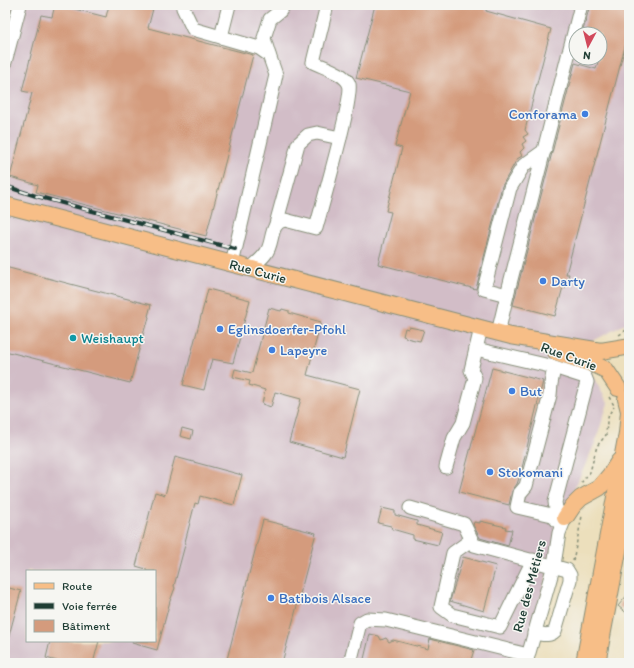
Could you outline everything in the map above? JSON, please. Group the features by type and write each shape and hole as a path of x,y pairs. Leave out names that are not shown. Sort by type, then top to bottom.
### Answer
{"main road":[{"name":"Rue Curie","path":"5,205 496,332 598,366 606,370 624,396"},
{"name":"Rue Curie","path":"496,332 601,351 627,346"},
{"path":"584,663 629,416 624,396 615,378 615,367 618,356 627,346"},
{"path":"563,521 573,506 581,498 598,488 623,455"},
{"path":"597,663 629,493"}],"street":[{"path":"5,62 20,5"},
{"path":"183,5 193,29 259,48 269,54"},
{"path":"221,37 229,5"},
{"path":"232,264 275,83 276,75 264,38 270,19 280,11 284,5"},
{"path":"276,224 285,220 316,228 340,138 350,86 345,78 313,62 327,5"},
{"path":"446,468 454,438 463,423 475,378 471,370 482,350 496,332 507,295 581,5"},
{"path":"250,269 267,252 298,144 308,135 317,133 340,138"},
{"path":"507,295 484,289 510,188 524,165 545,150"},
{"path":"267,252 275,275"},
{"path":"482,350 585,377 587,382 555,502 556,509 563,521"},
{"path":"554,368 550,395 526,486 520,494 517,507 552,516 563,521"},
{"path":"410,508 464,524 474,545 567,570 570,575 570,580 555,631 552,634 547,635 534,633"},
{"name":"Rue des Métiers","path":"527,659 554,566 563,521"},
{"path":"471,540 453,553 441,607 452,615 500,627 533,560"},
{"path":"350,663 360,623 367,619 386,620 527,659"}],"shaded area":[{"path":"5,5 629,5 629,317 627,323 593,341 592,375 608,403 595,443 565,510 523,663 5,663"}],"building":[{"path":"55,5 106,17 109,5 154,5 148,28 253,55 206,236 36,192 38,185 10,177 32,93 22,91 41,15 52,17"},
{"path":"375,5 487,5 486,11 551,29 525,130 528,134 523,137 526,141 522,144 524,148 520,152 522,156 517,159 502,186 476,289 378,264 391,212 386,211 402,148 395,146 410,91 356,78"},
{"name":"Conforama","path":"590,5 629,5 629,31 566,274 569,274 565,288 563,287 555,316 513,305 574,66 586,66 596,69 597,66 608,66 608,26 584,26"},
{"name":"Weishaupt","path":"5,267 151,305 147,325 146,324 130,383 5,351"},
{"name":"Eglinsdoerfer-Pfohl","path":"208,289 250,300 233,363 212,359 204,390 183,385"},
{"path":"269,308 281,311 282,309 289,311 289,313 321,322 307,375 360,389 343,457 289,442 301,399 275,392 271,407 262,404 265,390 249,385 250,381 233,377 235,369 252,373"},
{"path":"409,327 424,330 420,341 403,336 405,328 408,329"},
{"path":"492,368 543,381 521,472 517,484 512,491 509,505 459,492"},
{"path":"182,428 193,431 191,439 180,436"},
{"path":"175,457 242,475 234,505 200,496 198,504 195,503 185,542 186,544 174,586 175,588 157,650 132,643 156,642 156,570 146,570 136,566 155,492 165,495"},
{"path":"382,508 395,511 395,515 417,521 417,525 442,532 438,545 413,539 413,535 392,529 391,526 378,523"},
{"name":"Batibois Alsace","path":"263,520 316,533 282,663 226,663"},
{"path":"480,521 506,527 505,529 512,530 508,546 480,538 473,525 474,522 480,523"},
{"path":"463,557 496,566 484,611 450,601"},
{"path":"5,587 21,591 7,643 5,642"},
{"path":"629,593 629,615 618,606"},
{"path":"370,634 379,636 381,640 386,638 389,642 393,640 428,649 430,639 474,650 470,663 363,663"},
{"path":"50,642 99,642 93,663 64,663 46,658"}],"railway":[{"path":"5,186 36,196 235,249"}],"place":[{"name":"Conforama","path":"585,114"},
{"name":"Darty","path":"543,281"},
{"name":"Eglinsdoerfer-Pfohl","path":"220,329"},
{"name":"Weishaupt","path":"73,338"},
{"name":"Lapeyre","path":"272,350"},
{"name":"But","path":"512,391"},
{"name":"Stokomani","path":"490,472"},
{"name":"Batibois Alsace","path":"271,598"}]}
